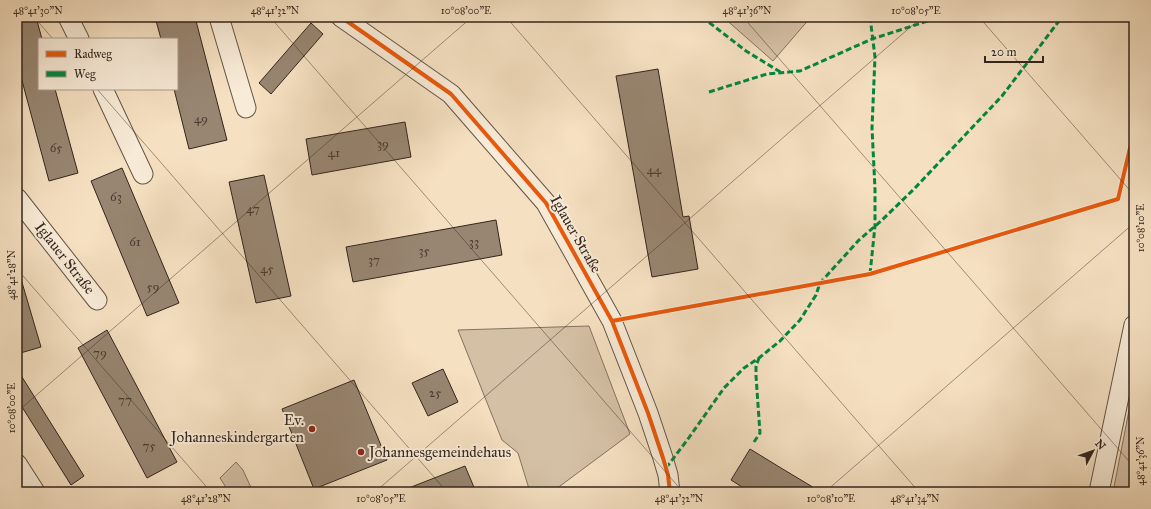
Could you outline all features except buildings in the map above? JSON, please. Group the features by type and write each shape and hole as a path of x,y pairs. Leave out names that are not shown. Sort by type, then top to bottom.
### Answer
{"street":[{"path":"68,17 78,38"},
{"path":"219,17 246,108"},
{"name":"Iglauer Straße","path":"341,17 451,94 546,203 612,321 648,413 666,468 670,492"},
{"path":"103,90 143,174"},
{"name":"Iglauer Straße","path":"17,198 97,300"},
{"path":"1099,492 1134,325"},
{"path":"17,464 35,492"}],"shaded area":[{"path":"723,17 811,17 773,61"},
{"path":"589,326 630,434 552,492 530,492 518,453 502,440 458,330"},
{"path":"1134,385 1134,492 1113,492"},
{"path":"236,462 243,470 253,492 229,492 220,478"}],"marked path":[{"path":"702,17 746,51 782,73"},
{"path":"870,17 875,57 872,128 875,226 870,274"},
{"path":"709,92 767,74 800,71 872,39 940,17"},
{"path":"666,468 724,388 744,368 780,341 800,320 816,295 820,283 859,240 914,189 1002,96 1062,17"},
{"path":"754,442 760,433 756,376 756,366 759,358"}],"cycle path":[{"path":"341,17 451,94 546,203 612,321 648,413 668,475 670,492"},
{"path":"612,321 870,274 1118,199 1134,131"}],"place":[{"name":"Ev. Johanneskindergarten","path":"312,429"},
{"name":"Johannesgemeindehaus","path":"361,452"}]}
